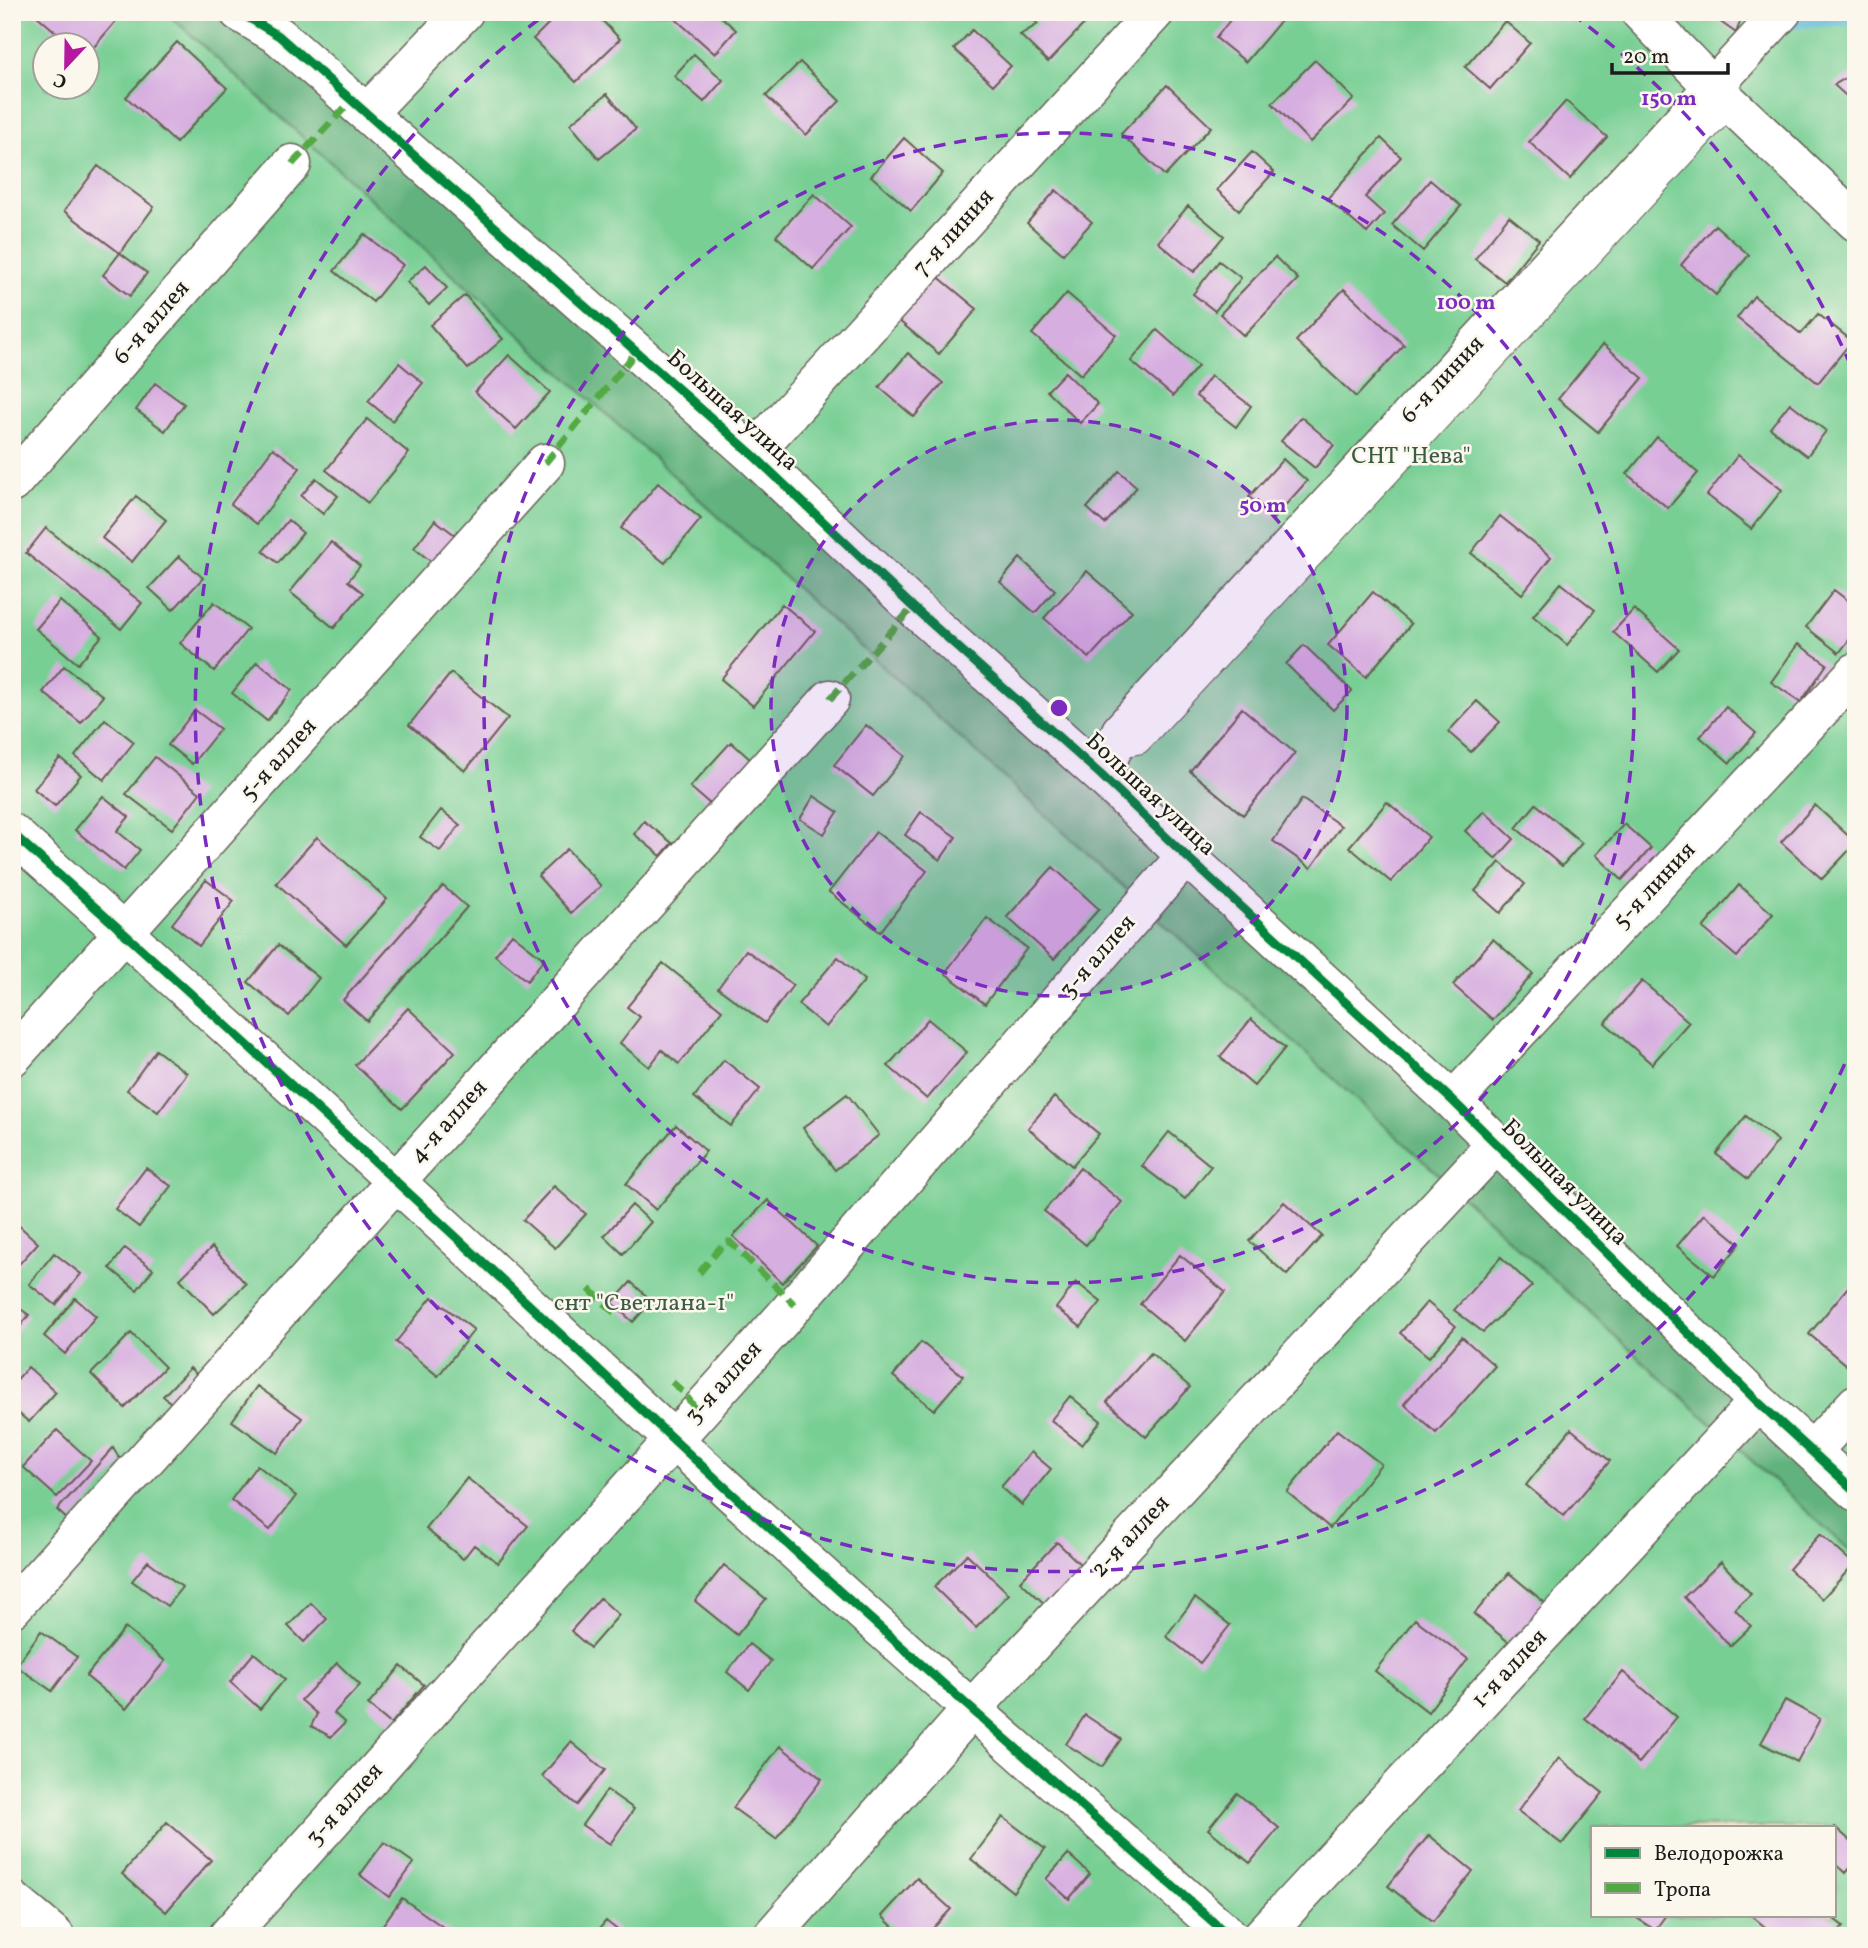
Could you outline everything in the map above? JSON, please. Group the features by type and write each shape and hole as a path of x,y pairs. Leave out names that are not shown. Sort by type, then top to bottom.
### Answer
{"street":[{"name":"Большая улица","path":"239,12 274,32 367,113 752,454 913,607 1107,761 1186,856 1453,1101 1758,1402 1856,1492"},
{"path":"367,113 464,12"},
{"name":"7-я линия","path":"752,454 1155,12"},
{"path":"1640,12 1722,95 1856,222"},
{"name":"6-я линия","path":"1107,761 1121,731 1722,95 1773,22"},
{"name":"6-я аллея","path":"12,483 292,164"},
{"name":"5-я аллея","path":"12,1057 545,463"},
{"name":"5-я линия","path":"1453,1101 1856,672"},
{"name":"4-я аллея","path":"12,1608 830,699"},
{"path":"12,833 124,932 971,1710 1229,1936"},
{"name":"3-я аллея","path":"228,1936 795,1305 1186,856"},
{"name":"2-я аллея","path":"772,1936 971,1710 1496,1144"},
{"name":"1-я аллея","path":"1262,1936 1758,1402"},
{"path":"1812,1451 1856,1404"},
{"path":"12,1900 55,1936"}],"green space":[{"name":"снт \"Светлана-1\"","path":"12,12 166,12 1856,1556 1856,1936 12,1936"},
{"path":"166,12 254,12 1856,1492 1856,1556"},
{"name":"СНТ \"Нева\"","path":"254,12 1744,12 1807,22 1856,17 1856,1492"}],"building":[{"path":"39,12 122,14 102,38 102,32 56,32 36,15"},
{"path":"560,12 594,12 620,39 576,82 533,39"},
{"path":"673,12 716,12 736,30 715,54 671,15"},
{"path":"1025,12 1082,12 1089,19 1048,62 1020,35 1038,24"},
{"path":"1220,12 1288,12 1246,62 1216,38 1230,20"},
{"path":"1721,12 1744,12 1736,33 1715,18"},
{"path":"1505,21 1530,43 1490,89 1465,67"},
{"path":"972,30 1011,66 993,85 954,49"},
{"path":"177,42 227,88 176,143 126,97"},
{"path":"694,54 723,80 704,102 674,76"},
{"path":"1315,60 1354,99 1310,142 1272,103"},
{"path":"800,62 840,101 806,135 766,96"},
{"path":"1856,72 1856,105 1834,85"},
{"path":"1167,85 1211,127 1165,176 1121,134"},
{"path":"607,94 636,129 599,159 570,124"},
{"path":"1566,101 1607,137 1570,179 1529,142"},
{"path":"904,138 943,173 911,211 871,176"},
{"path":"1381,138 1401,157 1365,197 1384,214 1367,233 1327,199"},
{"path":"1252,152 1274,172 1239,210 1217,190"},
{"path":"98,166 154,207 120,253 64,211"},
{"path":"1430,180 1461,206 1423,251 1392,225"},
{"path":"1056,190 1092,222 1063,254 1027,223"},
{"path":"814,194 851,227 813,269 776,236"},
{"path":"1188,206 1224,236 1194,272 1158,242"},
{"path":"1509,216 1539,240 1505,282 1475,259"},
{"path":"1715,225 1749,255 1716,295 1681,265"},
{"path":"364,234 403,265 373,302 334,271"},
{"path":"120,253 147,273 130,296 103,275"},
{"path":"1275,257 1298,279 1244,336 1220,314"},
{"path":"1219,261 1241,278 1215,311 1193,294"},
{"path":"426,265 447,288 429,305 407,282"},
{"path":"936,275 977,309 939,354 898,320"},
{"path":"1344,289 1404,345 1356,397 1296,341"},
{"path":"1067,293 1116,335 1081,375 1032,334"},
{"path":"465,295 503,339 468,369 430,325"},
{"path":"1754,296 1801,334 1818,314 1852,341 1818,383 1737,318"},
{"path":"1157,330 1198,366 1173,396 1131,361"},
{"path":"1603,344 1643,378 1598,432 1558,399"},
{"path":"908,353 943,383 914,417 879,387"},
{"path":"509,355 550,392 516,429 475,392"},
{"path":"399,363 423,383 392,421 368,401"},
{"path":"1065,372 1098,404 1080,423 1047,391"},
{"path":"1211,376 1251,406 1236,427 1196,396"},
{"path":"155,383 184,404 165,431 136,410"},
{"path":"1790,403 1826,431 1807,456 1770,428"},
{"path":"1301,417 1334,445 1315,468 1281,441"},
{"path":"367,419 409,453 368,503 326,470"},
{"path":"1657,437 1698,473 1668,508 1627,474"},
{"path":"273,448 300,468 257,524 231,504"},
{"path":"1738,455 1782,490 1751,529 1707,495"},
{"path":"1283,459 1307,481 1273,519 1249,497"},
{"path":"1119,471 1137,487 1105,524 1087,508"},
{"path":"316,478 338,496 323,514 301,496"},
{"path":"658,483 701,519 665,563 621,528"},
{"path":"136,496 166,520 132,562 102,538"},
{"path":"1500,516 1551,557 1522,594 1471,553"},
{"path":"288,520 303,533 278,563 263,551"},
{"path":"435,520 455,535 433,563 414,548"},
{"path":"46,528 142,603 121,629 26,553"},
{"path":"331,542 360,566 348,581 363,593 334,628 290,592"},
{"path":"179,556 203,578 173,610 149,588"},
{"path":"1020,558 1055,590 1035,613 1000,582"},
{"path":"1087,571 1132,611 1089,658 1044,618"},
{"path":"1561,583 1595,610 1567,645 1533,616"},
{"path":"1834,590 1856,607 1856,631 1839,653 1806,627"},
{"path":"1373,592 1411,624 1366,677 1328,645"},
{"path":"60,601 102,636 78,664 36,629"},
{"path":"214,602 248,629 214,671 180,643"},
{"path":"782,604 815,631 753,706 721,679"},
{"path":"1634,609 1679,649 1658,672 1613,632"},
{"path":"1798,644 1827,664 1801,702 1771,682"},
{"path":"1304,645 1352,691 1333,710 1286,664"},
{"path":"257,662 292,690 267,721 232,693"},
{"path":"64,666 103,696 81,723 43,692"},
{"path":"451,673 508,718 465,771 409,725"},
{"path":"1477,701 1500,722 1471,752 1448,732"},
{"path":"1726,707 1756,733 1730,763 1700,737"},
{"path":"1242,708 1295,753 1243,815 1190,771"},
{"path":"195,710 220,729 192,764 168,745"},
{"path":"105,719 134,742 104,780 75,756"},
{"path":"866,725 905,756 873,796 834,765"},
{"path":"731,742 751,760 710,804 690,787"},
{"path":"155,757 200,793 172,829 126,794"},
{"path":"60,758 81,775 55,806 34,789"},
{"path":"103,796 129,817 117,831 140,850 124,870 75,830"},
{"path":"814,796 838,812 824,834 800,819"},
{"path":"1302,799 1341,826 1311,868 1273,841"},
{"path":"1387,802 1429,837 1391,882 1349,847"},
{"path":"1536,804 1582,843 1562,866 1516,828"},
{"path":"1815,805 1856,843 1822,879 1781,842"},
{"path":"441,810 460,825 440,851 420,837"},
{"path":"1484,811 1514,839 1496,859 1465,831"},
{"path":"921,812 956,837 940,860 905,835"},
{"path":"644,821 672,843 661,856 634,834"},
{"path":"1624,824 1651,848 1622,880 1596,855"},
{"path":"876,832 927,871 880,932 829,892"},
{"path":"317,837 387,899 346,945 276,883"},
{"path":"567,849 601,886 571,913 538,876"},
{"path":"1500,862 1525,884 1500,913 1475,891"},
{"path":"1053,867 1099,909 1054,959 1007,917"},
{"path":"206,880 234,901 199,946 172,924"},
{"path":"1739,885 1773,914 1737,957 1703,928"},
{"path":"443,886 467,907 367,1021 343,1000"},
{"path":"987,918 1027,948 985,1004 945,973"},
{"path":"512,934 544,959 527,981 495,955"},
{"path":"1493,939 1533,974 1493,1020 1453,985"},
{"path":"278,945 319,978 289,1016 248,982"},
{"path":"746,950 793,985 765,1023 718,988"},
{"path":"838,957 865,980 826,1027 798,1004"},
{"path":"663,963 722,1010 679,1064 662,1050 649,1067 620,1043 640,1017 627,1007"},
{"path":"1642,981 1689,1022 1652,1064 1605,1023"},
{"path":"408,1008 455,1052 402,1109 355,1065"},
{"path":"928,1019 967,1052 927,1099 888,1066"},
{"path":"1251,1019 1285,1048 1254,1086 1220,1057"},
{"path":"156,1050 187,1073 158,1112 127,1090"},
{"path":"724,1060 760,1089 731,1126 694,1097"},
{"path":"847,1094 879,1135 835,1170 803,1128"},
{"path":"1054,1097 1099,1134 1072,1166 1028,1128"},
{"path":"1746,1116 1778,1141 1748,1179 1716,1154"},
{"path":"676,1125 706,1151 656,1210 626,1184"},
{"path":"1169,1132 1211,1166 1185,1199 1142,1166"},
{"path":"146,1168 171,1186 139,1227 115,1209"},
{"path":"1080,1168 1122,1202 1086,1245 1044,1211"},
{"path":"554,1186 586,1214 555,1248 523,1220"},
{"path":"768,1200 817,1246 782,1283 733,1236"},
{"path":"1284,1202 1322,1236 1287,1275 1249,1241"},
{"path":"632,1205 651,1222 623,1254 604,1236"},
{"path":"1704,1214 1740,1244 1714,1276 1677,1246"},
{"path":"12,1219 38,1243 12,1272"},
{"path":"212,1247 246,1284 214,1314 180,1279"},
{"path":"125,1248 153,1269 137,1290 110,1268"},
{"path":"54,1253 81,1274 56,1305 29,1284"},
{"path":"1180,1255 1225,1292 1185,1341 1140,1304"},
{"path":"1501,1257 1532,1286 1483,1332 1454,1310"},
{"path":"631,1282 652,1301 633,1322 612,1303"},
{"path":"1076,1282 1101,1302 1081,1327 1056,1308"},
{"path":"1848,1287 1856,1294 1856,1353 1846,1365 1809,1334"},
{"path":"432,1297 474,1330 438,1376 396,1342"},
{"path":"75,1298 96,1316 65,1354 44,1336"},
{"path":"1427,1302 1456,1326 1429,1357 1400,1333"},
{"path":"12,1303 29,1315 12,1337"},
{"path":"131,1333 165,1367 125,1408 91,1374"},
{"path":"1462,1337 1495,1366 1436,1433 1404,1404"},
{"path":"921,1342 963,1376 934,1410 893,1376"},
{"path":"1151,1353 1190,1387 1146,1437 1107,1402"},
{"path":"28,1367 56,1392 29,1422 12,1408 12,1385"},
{"path":"190,1368 204,1382 178,1409 163,1396"},
{"path":"257,1386 302,1418 277,1453 232,1421"},
{"path":"1070,1396 1101,1421 1082,1445 1051,1420"},
{"path":"1571,1429 1610,1461 1564,1516 1526,1485"},
{"path":"57,1430 91,1461 57,1497 23,1467"},
{"path":"1337,1430 1381,1464 1330,1528 1287,1492"},
{"path":"113,1448 123,1464 71,1523 57,1510"},
{"path":"1031,1452 1051,1469 1022,1505 1001,1487"},
{"path":"257,1465 296,1496 270,1530 231,1500"},
{"path":"467,1478 528,1526 498,1563 474,1545 463,1559 426,1529"},
{"path":"1820,1534 1854,1564 1822,1599 1789,1569"},
{"path":"1057,1542 1085,1569 1049,1608 1020,1581"},
{"path":"967,1554 1009,1594 976,1628 934,1587"},
{"path":"148,1561 182,1587 167,1606 132,1581"},
{"path":"1721,1562 1751,1594 1735,1609 1751,1626 1730,1646 1684,1597"},
{"path":"724,1565 766,1599 737,1635 695,1601"},
{"path":"1509,1573 1545,1603 1511,1644 1474,1614"},
{"path":"600,1598 619,1615 590,1648 571,1631"},
{"path":"1195,1598 1230,1625 1200,1663 1166,1636"},
{"path":"311,1603 327,1619 304,1642 288,1626"},
{"path":"1415,1619 1468,1659 1428,1712 1375,1671"},
{"path":"125,1628 165,1661 126,1709 86,1676"},
{"path":"41,1631 77,1657 52,1691 16,1666"},
{"path":"749,1644 771,1661 749,1690 727,1672"},
{"path":"254,1653 285,1679 260,1709 230,1682"},
{"path":"337,1663 360,1685 334,1713 345,1723 331,1737 311,1726 317,1714 301,1700"},
{"path":"401,1666 424,1685 391,1724 368,1705"},
{"path":"1623,1672 1677,1717 1639,1763 1585,1718"},
{"path":"1785,1700 1820,1719 1797,1762 1761,1743"},
{"path":"1085,1715 1121,1739 1102,1767 1066,1744"},
{"path":"571,1742 605,1770 577,1805 542,1776"},
{"path":"780,1746 822,1779 776,1839 733,1808"},
{"path":"1559,1758 1603,1793 1562,1844 1518,1811"},
{"path":"607,1790 634,1809 610,1844 582,1825"},
{"path":"1237,1793 1279,1828 1250,1863 1208,1829"},
{"path":"1003,1817 1045,1849 1013,1892 971,1859"},
{"path":"167,1822 211,1860 166,1912 122,1874"},
{"path":"1836,1828 1856,1846 1856,1861 1846,1873 1836,1864"},
{"path":"1429,1835 1473,1871 1433,1921 1388,1886"},
{"path":"384,1842 414,1863 389,1897 360,1875"},
{"path":"1068,1854 1090,1874 1069,1899 1046,1879"},
{"path":"917,1878 951,1909 926,1936 902,1936 882,1916"},
{"path":"402,1898 450,1932 448,1936 375,1936"},
{"path":"1634,1916 1665,1916 1655,1930"},
{"path":"1830,1916 1843,1926 1835,1936 1776,1936 1753,1917"},
{"path":"606,1921 625,1936 593,1936"}],"waterway":[{"path":"1744,12 1782,23 1856,19"}],"marked path":[{"path":"292,164 352,100"},
{"path":"545,463 637,351"},
{"path":"830,699 913,607"},
{"path":"699,1273 725,1242 730,1242 795,1305"},
{"path":"589,1289 616,1314"},
{"path":"672,1382 698,1412"}],"cycle path":[{"path":"239,12 279,36 752,454 913,607 1101,775 1453,1101 1758,1402 1856,1492"},
{"path":"12,833 345,1135 812,1566 1229,1936"}]}
